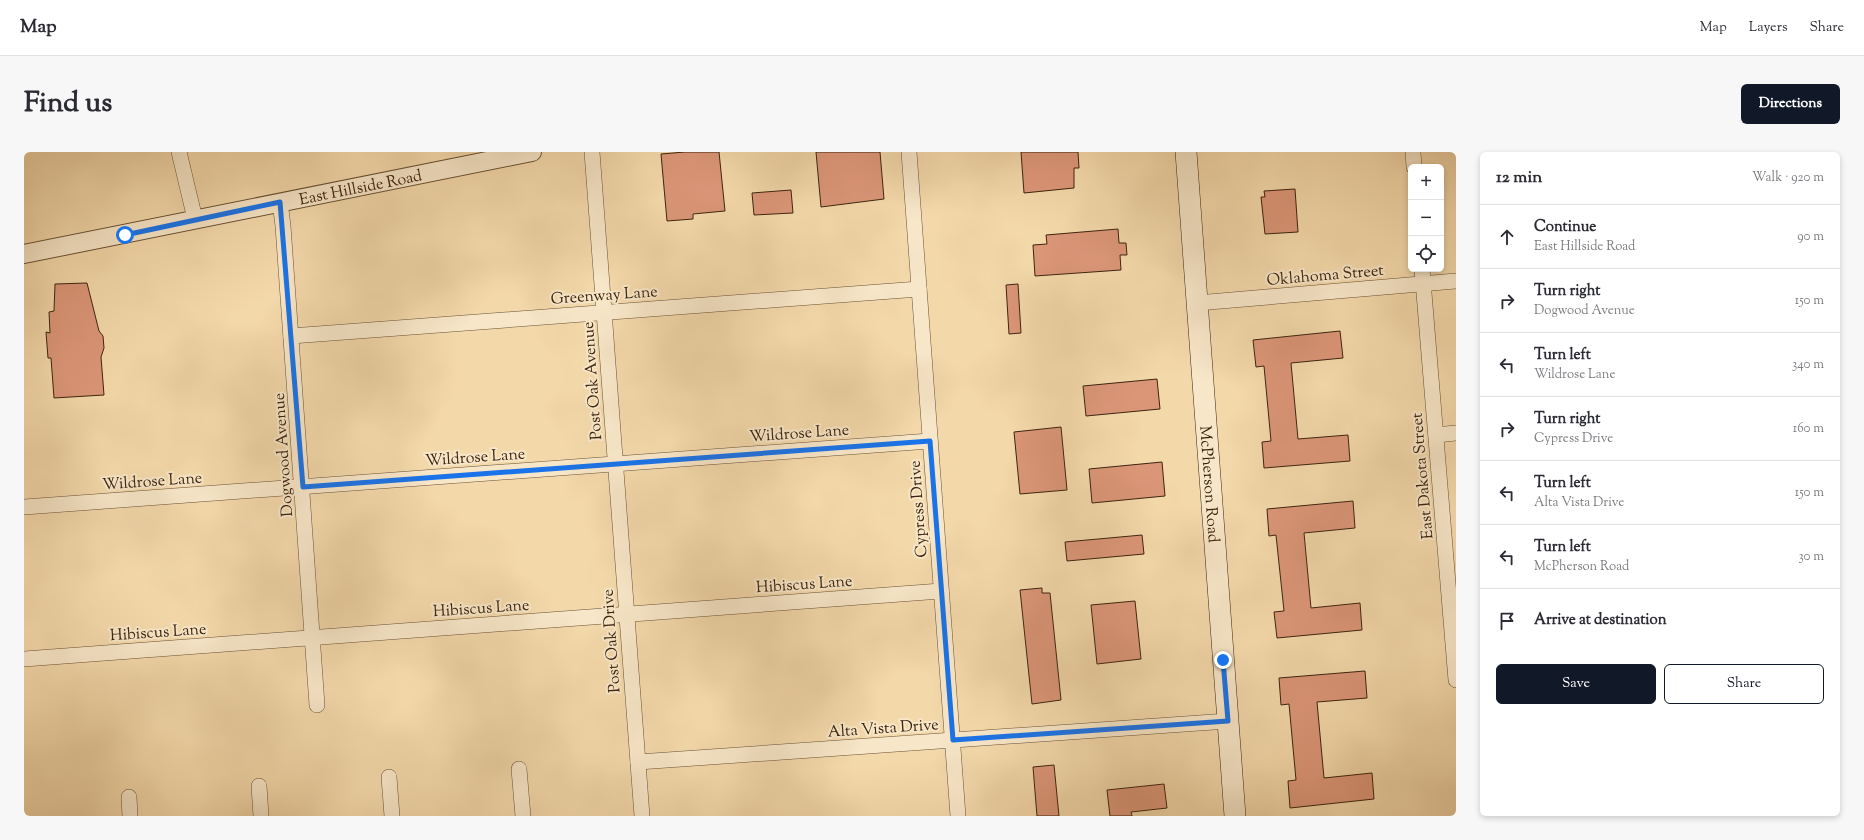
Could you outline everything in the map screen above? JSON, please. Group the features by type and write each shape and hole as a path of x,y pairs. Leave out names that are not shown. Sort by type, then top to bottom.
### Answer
{"main road":[{"name":"McPherson Road","path":"1186,152 1235,816"}],"street":[{"path":"179,152 195,219"},
{"name":"East Hillside Road","path":"24,254 125,235 195,219 532,152"},
{"name":"Post Oak Avenue","path":"592,152 615,464"},
{"name":"Cypress Drive","path":"909,152 958,816"},
{"path":"1413,152 1414,164"},
{"name":"Dogwood Avenue","path":"280,202 303,487 317,705"},
{"name":"East Dakota Street","path":"1422,272 1436,435 1452,586 1456,680"},
{"name":"Oklahoma Street","path":"1197,303 1456,282"},
{"name":"Greenway Lane","path":"291,336 919,289"},
{"path":"1436,435 1456,433"},
{"name":"Wildrose Lane","path":"24,507 930,441"},
{"name":"Post Oak Drive","path":"615,464 642,816"},
{"name":"Hibiscus Lane","path":"24,659 941,591"},
{"name":"Alta Vista Drive","path":"638,762 1228,721"},
{"path":"519,769 523,816"},
{"path":"390,777 392,816"},
{"path":"259,786 261,816"},
{"path":"129,797 130,816"}],"building":[{"path":"719,152 725,211 693,214 693,219 667,221 661,154"},
{"path":"816,152 880,152 884,199 821,207"},
{"path":"1021,152 1078,152 1079,168 1074,168 1074,188 1024,193"},
{"path":"1295,189 1298,232 1265,234 1261,197 1265,197 1264,191"},
{"path":"791,190 793,213 754,215 752,193"},
{"path":"1118,229 1119,243 1126,243 1127,255 1120,255 1121,270 1035,276 1033,245 1047,244 1046,235"},
{"path":"87,283 99,331 103,336 104,348 101,357 104,395 54,398 51,358 48,358 46,332 50,333 49,312 54,311 55,284"},
{"path":"1018,284 1021,333 1009,334 1006,285"},
{"path":"1340,331 1343,358 1291,363 1298,439 1348,435 1350,461 1264,468 1262,442 1271,441 1264,366 1256,367 1253,340"},
{"path":"1157,379 1160,409 1086,416 1083,386"},
{"path":"1061,427 1067,490 1020,494 1014,432"},
{"path":"1162,462 1165,496 1092,503 1089,469"},
{"path":"1353,501 1355,528 1304,533 1311,608 1360,603 1362,630 1277,638 1274,612 1284,611 1276,535 1269,536 1267,509"},
{"path":"1142,535 1144,554 1067,561 1065,542"},
{"path":"1042,588 1042,593 1050,593 1061,700 1032,704 1020,590"},
{"path":"1135,601 1141,659 1097,664 1091,605"},
{"path":"1365,671 1367,698 1317,702 1324,778 1372,773 1374,799 1290,808 1288,781 1296,780 1289,704 1281,705 1279,678"},
{"path":"1054,765 1059,816 1037,816 1033,767"},
{"path":"1164,784 1167,808 1131,812 1132,816 1110,816 1107,790"}],"route":[{"path":"125,235 280,202 303,487 930,441 953,740 1228,721 1223,660"}]}
